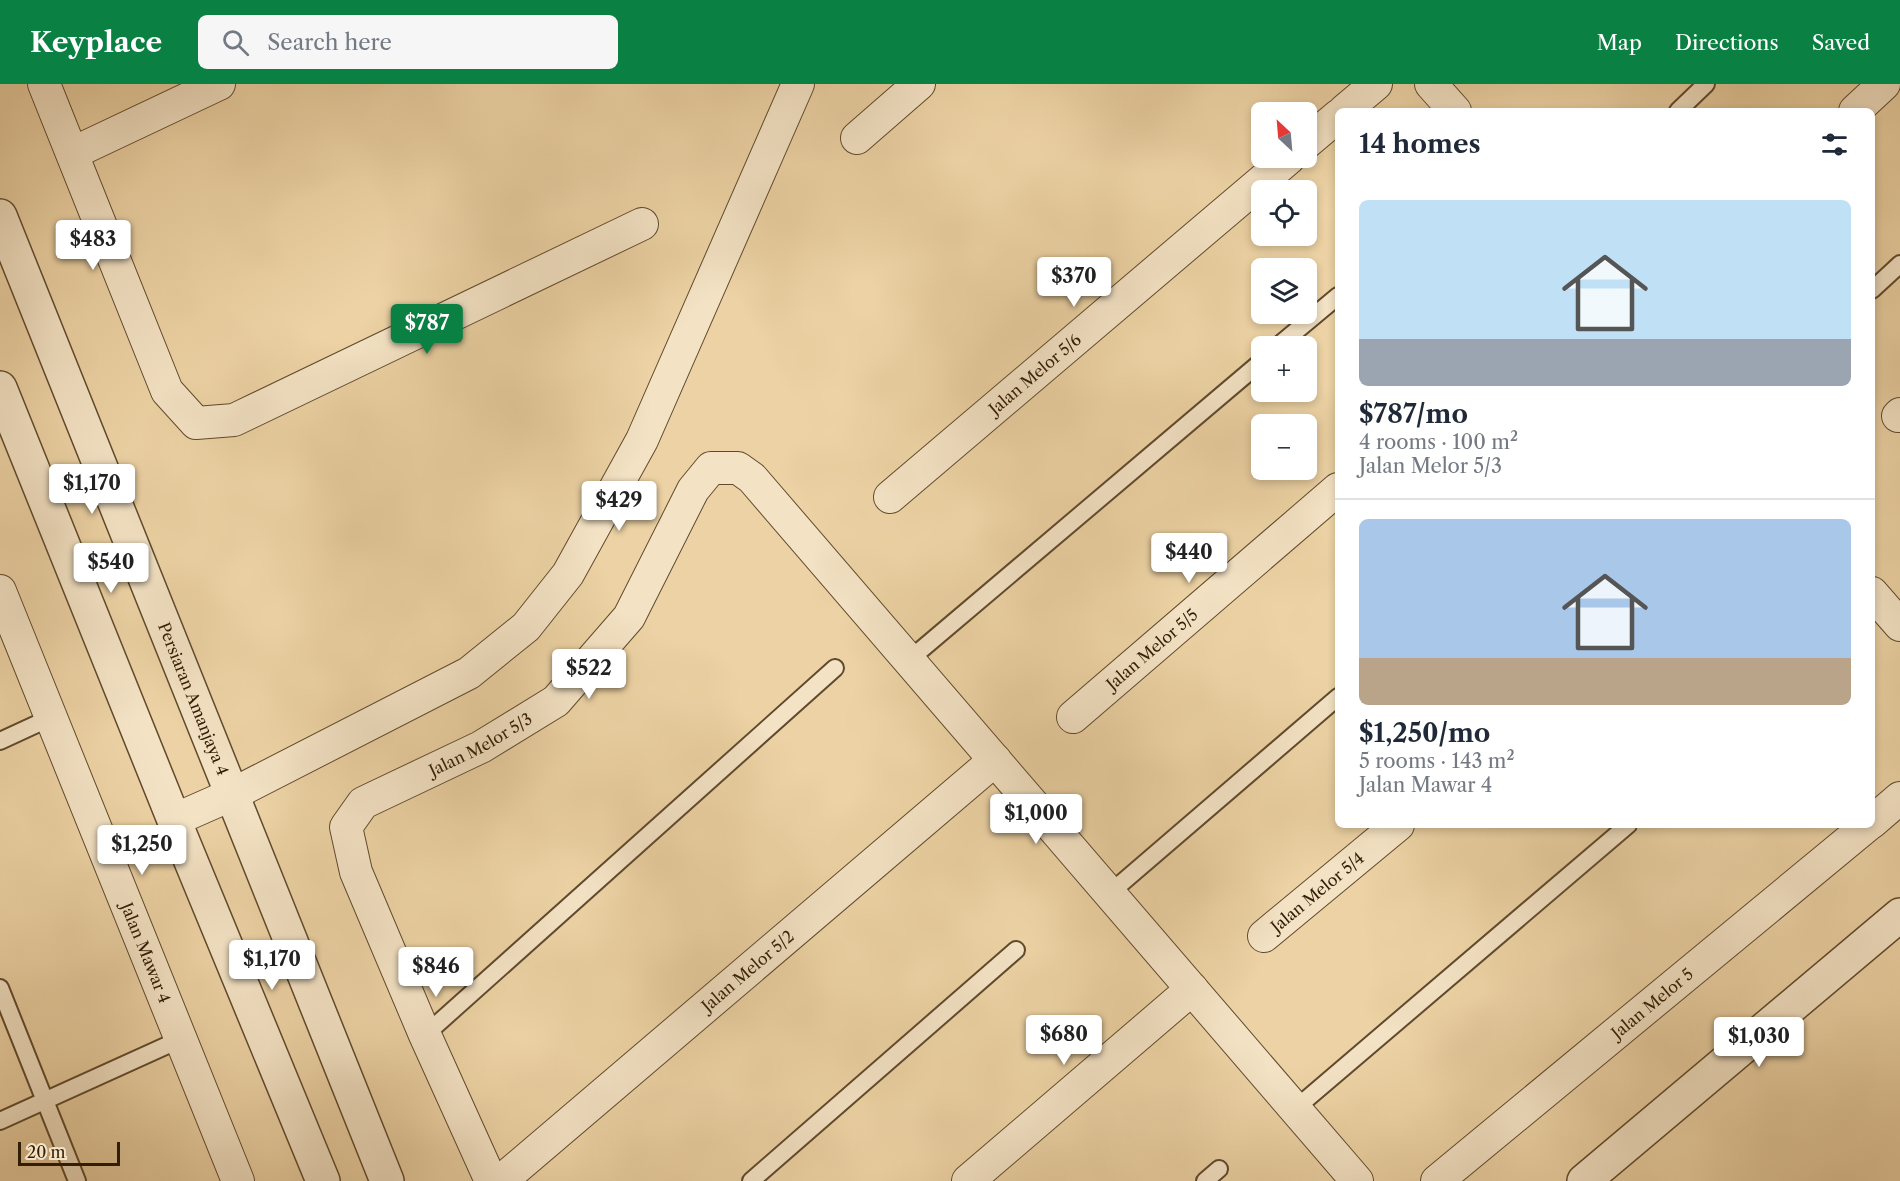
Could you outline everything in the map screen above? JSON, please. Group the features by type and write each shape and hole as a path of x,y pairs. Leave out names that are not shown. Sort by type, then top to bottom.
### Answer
{"street":[{"path":"44,84 167,391 196,423 234,420 642,224"},
{"path":"73,153 219,84"},
{"path":"174,820 233,794 469,673 526,627 568,574 642,440 798,84"},
{"path":"857,138 919,84"},
{"path":"1348,108 1376,84"},
{"path":"1431,84 1452,108"},
{"path":"1858,108 1884,84"},
{"path":"1317,134 1335,119"},
{"name":"Jalan Melor 5/6","path":"890,497 1277,168"},
{"name":"Persiaran Amanjaya 4","path":"0,216 387,1181"},
{"path":"0,388 174,820 323,1181"},
{"name":"Jalan Melor 5/3","path":"425,1035 356,872 346,827 363,803 481,747 555,700 629,617 693,490 711,468 738,468 752,478 909,660"},
{"name":"Jalan Melor 5/5","path":"1073,717 1335,492"},
{"name":"Jalan Mawar 4","path":"0,591 238,1181"},
{"path":"1875,596 1900,625"},
{"path":"909,660 1357,1181"},
{"name":"Jalan Melor 5/2","path":"501,1181 995,760"},
{"path":"1875,819 1900,798"},
{"name":"Jalan Melor 5/4","path":"1264,936 1394,828"},
{"name":"Jalan Melor 5","path":"1437,1181 1864,828"},
{"path":"1584,1181 1900,915"},
{"path":"968,1181 1192,989"},
{"path":"425,1035 491,1181"}],"lane":[{"path":"1681,108 1706,84"},
{"path":"1875,287 1900,264"},
{"path":"1290,336 1335,298"},
{"path":"909,660 1251,370"},
{"path":"425,1035 835,668"},
{"path":"1110,893 1335,700"},
{"path":"0,741 52,717"},
{"path":"1295,1109 1624,828"},
{"path":"751,1181 1016,950"},
{"path":"0,988 77,1181"},
{"path":"0,1121 180,1040"},
{"path":"1205,1181 1219,1169"}]}
